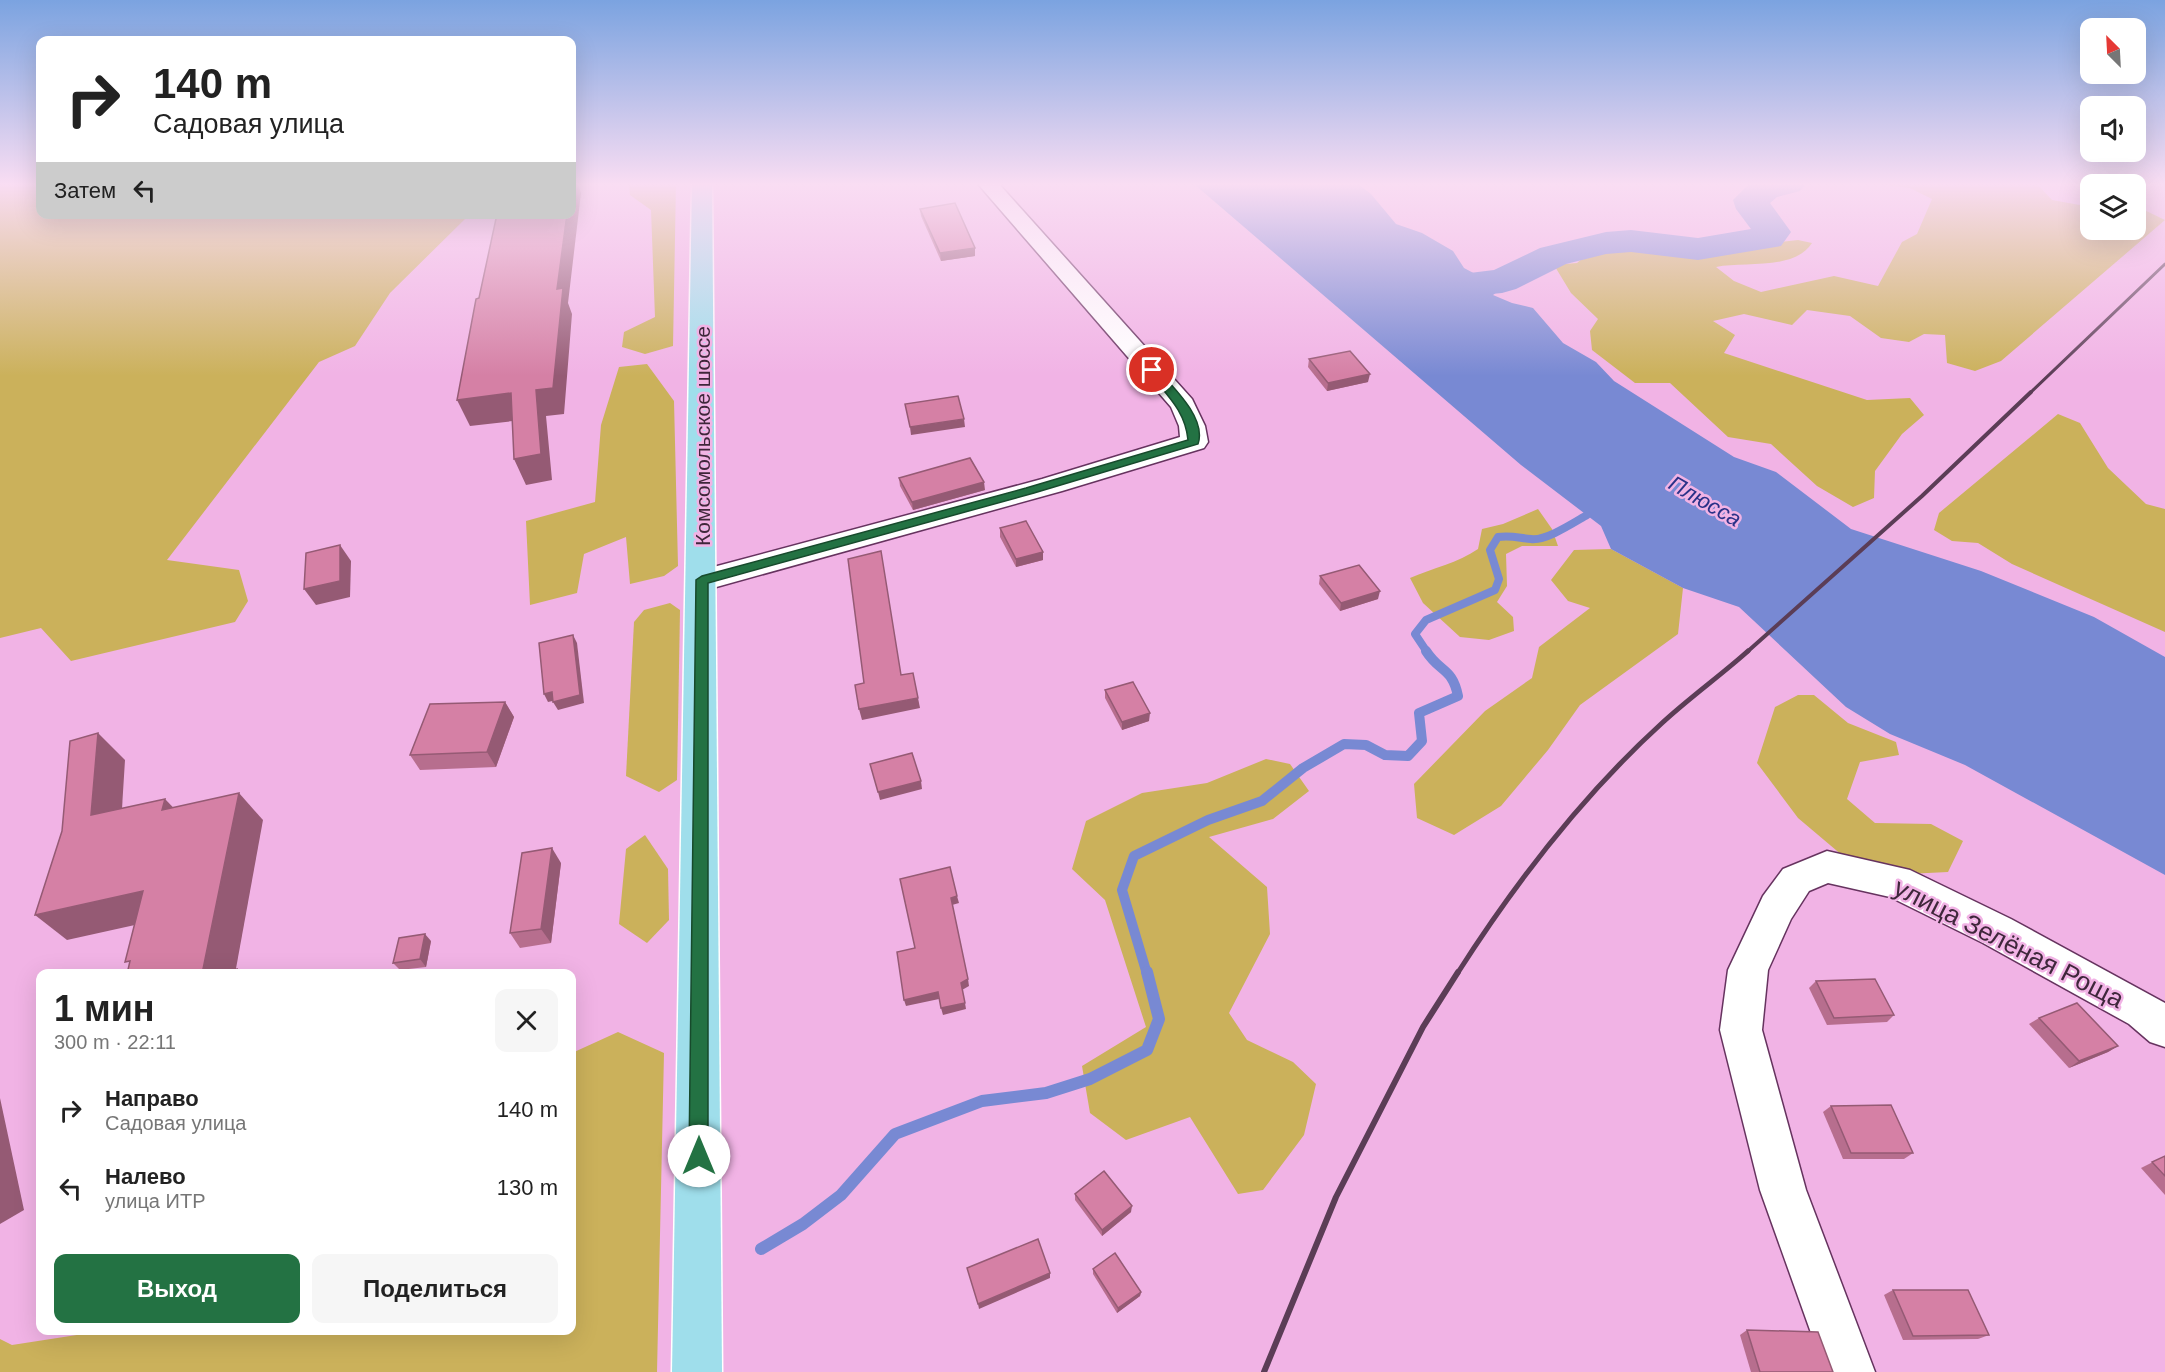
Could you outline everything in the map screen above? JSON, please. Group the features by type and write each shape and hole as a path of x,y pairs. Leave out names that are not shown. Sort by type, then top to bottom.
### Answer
{"main road":[{"name":"Комсомольское шоссе","path":"697,1372 702,248"}],"street":[{"path":"702,580 928,520 1194,442 1192,426 1183,405 1044,248"},
{"name":"улица Зелёная Роща","path":"1850,1372 1783,1190 1742,1030 1748,970 1777,908 1796,880 1827,867 1897,882 1997,931 2143,1011 2165,1028"}],"shaded area":[{"path":"0,248 436,248 390,293 355,346 319,362 167,560 239,570 248,601 235,622 71,661 41,628 0,638"},
{"path":"652,248 675,248 673,346 645,354 622,347 624,332 655,317"},
{"path":"1736,248 1808,248 1793,258 1781,261 1716,267 1734,281 1761,292 1834,276 1878,286 1899,248 2132,248 2001,361 1975,371 1947,363 1945,335 1924,334 1909,342 1881,338 1850,316 1807,310 1792,325 1744,314 1713,321 1735,335 1724,353 1867,400 1910,398 1924,415 1902,434 1875,471 1874,498 1853,507 1817,486 1771,444 1728,437 1670,383 1635,383 1592,350 1590,331 1598,319 1571,293 1554,265 1577,263 1590,252 1625,249 1663,255 1704,255"},
{"path":"647,364 674,401 678,566 664,576 630,584 626,537 584,554 577,593 530,605 526,521 595,502 601,425 619,367"},
{"path":"2058,414 2080,423 2108,468 2146,504 2165,509 2165,632 2012,564 1978,543 1952,541 1934,530 1939,513"},
{"path":"1538,509 1552,529 1558,546 1522,546 1506,554 1507,586 1497,602 1513,617 1514,631 1489,640 1460,637 1423,603 1410,578 1454,562 1478,549 1482,529 1503,524"},
{"path":"1611,549 1683,588 1678,634 1580,705 1548,750 1501,806 1454,835 1417,818 1414,784 1485,711 1532,678 1539,647 1590,608 1568,601 1551,580 1574,550"},
{"path":"670,603 680,610 677,780 659,792 626,776 634,622 644,610"},
{"path":"1798,695 1814,695 1848,723 1896,742 1899,755 1860,762 1847,799 1875,823 1931,824 1963,841 1948,872 1907,874 1843,856 1798,818 1757,763 1775,707"},
{"path":"1266,759 1290,764 1309,791 1273,819 1209,837 1267,887 1270,934 1229,1013 1247,1040 1293,1062 1316,1084 1304,1135 1263,1190 1238,1194 1190,1117 1126,1140 1090,1113 1082,1066 1146,1027 1105,900 1072,869 1086,821 1142,793 1207,783"},
{"path":"645,835 668,869 669,920 647,943 619,924 626,849"},
{"path":"618,1032 664,1053 657,1372 0,1372 0,1339 12,1345 77,1335 576,1335 576,1051"}],"water":[{"name":"Плюсса","path":"1269,248 1448,248 1453,251 1464,268 1481,277 1502,281 1502,288 1493,295 1533,308 1563,343 1596,362 1614,381 1734,457 1776,472 1851,529 1981,571 2094,617 2165,657 2165,875 1965,765 1890,734 1846,707 1739,607 1683,588 1611,549 1601,526 1521,465"}],"building":[{"path":"490,248 562,248 557,289 563,288 553,388 536,390 541,454 514,459 511,393 457,400 476,299 479,298"},
{"path":"938,248 975,248 940,253"},
{"path":"1350,351 1370,374 1328,383 1309,359"},
{"path":"958,396 964,419 910,427 905,404"},
{"path":"970,458 984,482 912,502 899,478"},
{"path":"1026,521 1043,552 1016,559 1000,528"},
{"path":"340,545 340,581 304,589 306,553"},
{"path":"881,551 901,675 913,673 918,698 859,709 855,685 864,683 848,559"},
{"path":"1359,565 1380,591 1341,603 1320,576"},
{"path":"573,635 580,695 553,702 552,692 544,694 539,643"},
{"path":"1133,682 1150,713 1122,722 1105,690"},
{"path":"505,702 487,752 410,755 430,704"},
{"path":"98,733 91,815 165,799 162,810 239,793 203,969 128,969 130,961 125,962 143,891 35,915 62,831 70,741"},
{"path":"912,753 921,781 878,792 870,764"},
{"path":"552,848 541,929 510,933 522,853"},
{"path":"950,867 957,896 951,898 968,979 961,983 965,1003 941,1008 938,992 904,1000 897,952 915,948 900,879"},
{"path":"425,934 420,959 393,963 399,938"},
{"path":"1875,979 1894,1015 1834,1018 1816,981"},
{"path":"2077,1003 2118,1046 2079,1061 2039,1018"},
{"path":"1891,1105 1913,1153 1851,1153 1831,1106"},
{"path":"2165,1156 2165,1176 2152,1162"},
{"path":"1104,1171 1132,1206 1102,1230 1075,1194"},
{"path":"1038,1239 1050,1273 978,1304 967,1268"},
{"path":"1115,1253 1141,1292 1118,1308 1093,1269"},
{"path":"1893,1290 1968,1290 1989,1335 1913,1336"},
{"path":"1747,1330 1818,1332 1833,1372 1760,1372"}],"waterway":[{"path":"1427,288 1502,281 1553,256 1586,248"},
{"path":"1690,248 1704,248"},
{"path":"1427,652 1415,634 1426,620 1495,590 1499,579 1490,550 1498,537 1537,539 1559,531 1587,515"},
{"path":"1147,974 1122,890 1134,856 1208,820 1262,801 1303,768 1344,744 1366,745 1385,755 1408,756 1422,741 1419,713 1458,696 1449,675 1426,651"},
{"path":"761,1249 803,1224 841,1195 895,1134 982,1101 1046,1093 1090,1079 1147,1050 1159,1019 1147,972"}],"railway":[{"path":"2030,393 2165,264"},
{"path":"1747,652 1922,496 2031,392"},
{"path":"1457,974 1526,874 1604,781 1672,714 1748,651"},
{"path":"1264,1372 1336,1197 1423,1027 1458,972"}],"route":[{"path":"699,1156 702,580 838,545 1194,442 1192,426 1183,405 1152,370"}]}
